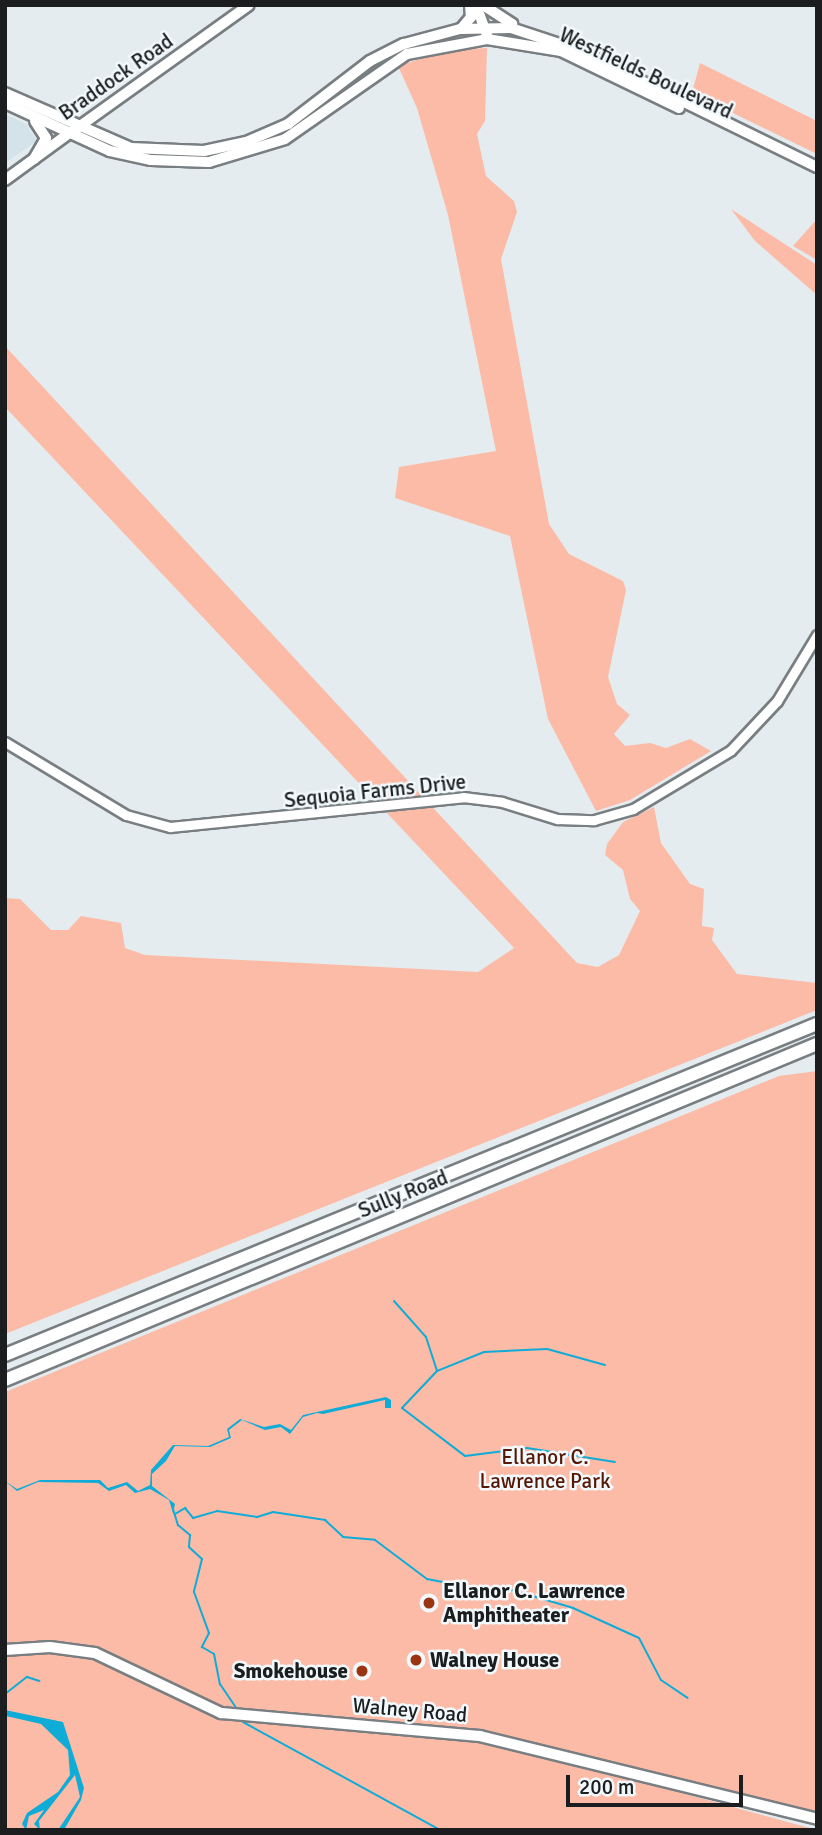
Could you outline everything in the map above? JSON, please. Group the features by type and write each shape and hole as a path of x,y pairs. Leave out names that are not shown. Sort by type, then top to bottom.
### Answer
{"highway":[{"name":"Sully Road","path":"5,1355 817,1024"},
{"name":"Sully Road","path":"5,1380 817,1044"}],"main road":[{"name":"Braddock Road","path":"5,180 248,5"},
{"path":"459,29 470,20 470,5"},
{"path":"476,5 486,33"},
{"path":"483,5 517,29"},
{"name":"Westfields Boulevard","path":"5,93 78,127 159,152 227,147 288,124 394,48 459,29 561,51 817,176"},
{"name":"Westfields Boulevard","path":"5,103 68,134 151,159 198,163 243,155 300,130 364,80 407,54 486,33 517,29 578,50 817,167"},
{"path":"31,116 46,138 34,159"},
{"name":"Walney Road","path":"5,1650 50,1647 95,1653 221,1713 480,1736 817,1819"}],"street":[{"name":"Sequoia Farms Drive","path":"5,742 125,815 170,827 463,797 492,799 557,820 594,820 633,809 730,750 777,701 817,635"}],"shaded area":[{"path":"5,114 26,124 37,141 5,163"}],"green space":[{"path":"487,48 485,121 477,134 486,176 514,201 517,212 501,259 549,524 569,554 623,581 626,590 608,677 617,704 630,715 614,734 625,746 650,743 666,748 690,739 711,751 630,800 596,811 548,719 510,536 395,498 399,467 496,451 448,215 417,108 398,66 448,50"},
{"path":"700,63 817,121 817,154 692,93"},
{"path":"731,209 817,265 817,295 755,241"},
{"path":"817,219 817,260 793,246"},
{"path":"5,346 577,963 598,967 619,955 640,911 630,899 623,870 605,855 607,844 623,822 654,807 661,843 690,884 704,889 702,926 714,928 712,940 737,974 817,983 817,1010 5,1334 5,898 20,899 51,930 68,930 81,916 121,923 125,948 145,955 478,972 514,948 5,407"},
{"name":"Ellanor C. Lawrence Park","path":"817,1071 817,1816 485,1734 220,1710 97,1650 5,1648 5,1392 779,1076"},
{"path":"61,1652 114,1665 209,1715 507,1745 817,1830 5,1830 5,1654"}],"water":[{"path":"386,1397 391,1400 391,1408 385,1408 385,1400 323,1414 317,1413 303,1417 290,1434 281,1427 265,1430 242,1420 229,1430 231,1438 210,1447 175,1446 166,1461 152,1474 152,1486 175,1504 173,1513 169,1500 150,1489 135,1493 126,1485 109,1491 98,1483 38,1482 17,1491 5,1481 17,1489 40,1480 100,1480 108,1488 127,1482 138,1491 150,1485 151,1470 173,1445 208,1446 229,1437 227,1429 240,1419 264,1427 280,1424 291,1430 303,1415"},
{"path":"5,1710 63,1722 84,1788 81,1800 64,1830 58,1830 80,1797 75,1775 39,1821 40,1830 34,1824 44,1810 29,1816 26,1830 22,1824 27,1813 58,1792 70,1775 68,1750 41,1724 6,1716"}],"waterway":[{"path":"394,1301 426,1337 437,1370"},
{"path":"605,1365 547,1349 484,1352 437,1371 402,1408 465,1456 527,1448 615,1462"},
{"path":"175,1514 185,1508 193,1518 217,1511 257,1517 273,1512 325,1520 343,1537 375,1540 427,1579 501,1593 512,1590 573,1608 639,1638 661,1680 688,1698"},
{"path":"173,1509 178,1525 190,1535 189,1547 202,1559 194,1592 209,1633 202,1647 214,1654 220,1684 236,1708"},
{"path":"5,1694 27,1677 39,1681"},
{"path":"243,1722 440,1830"}],"place":[{"name":"Ellanor C. Lawrence Amphitheater","path":"429,1603"},
{"name":"Walney House","path":"416,1660"},
{"name":"Smokehouse","path":"362,1671"}]}
